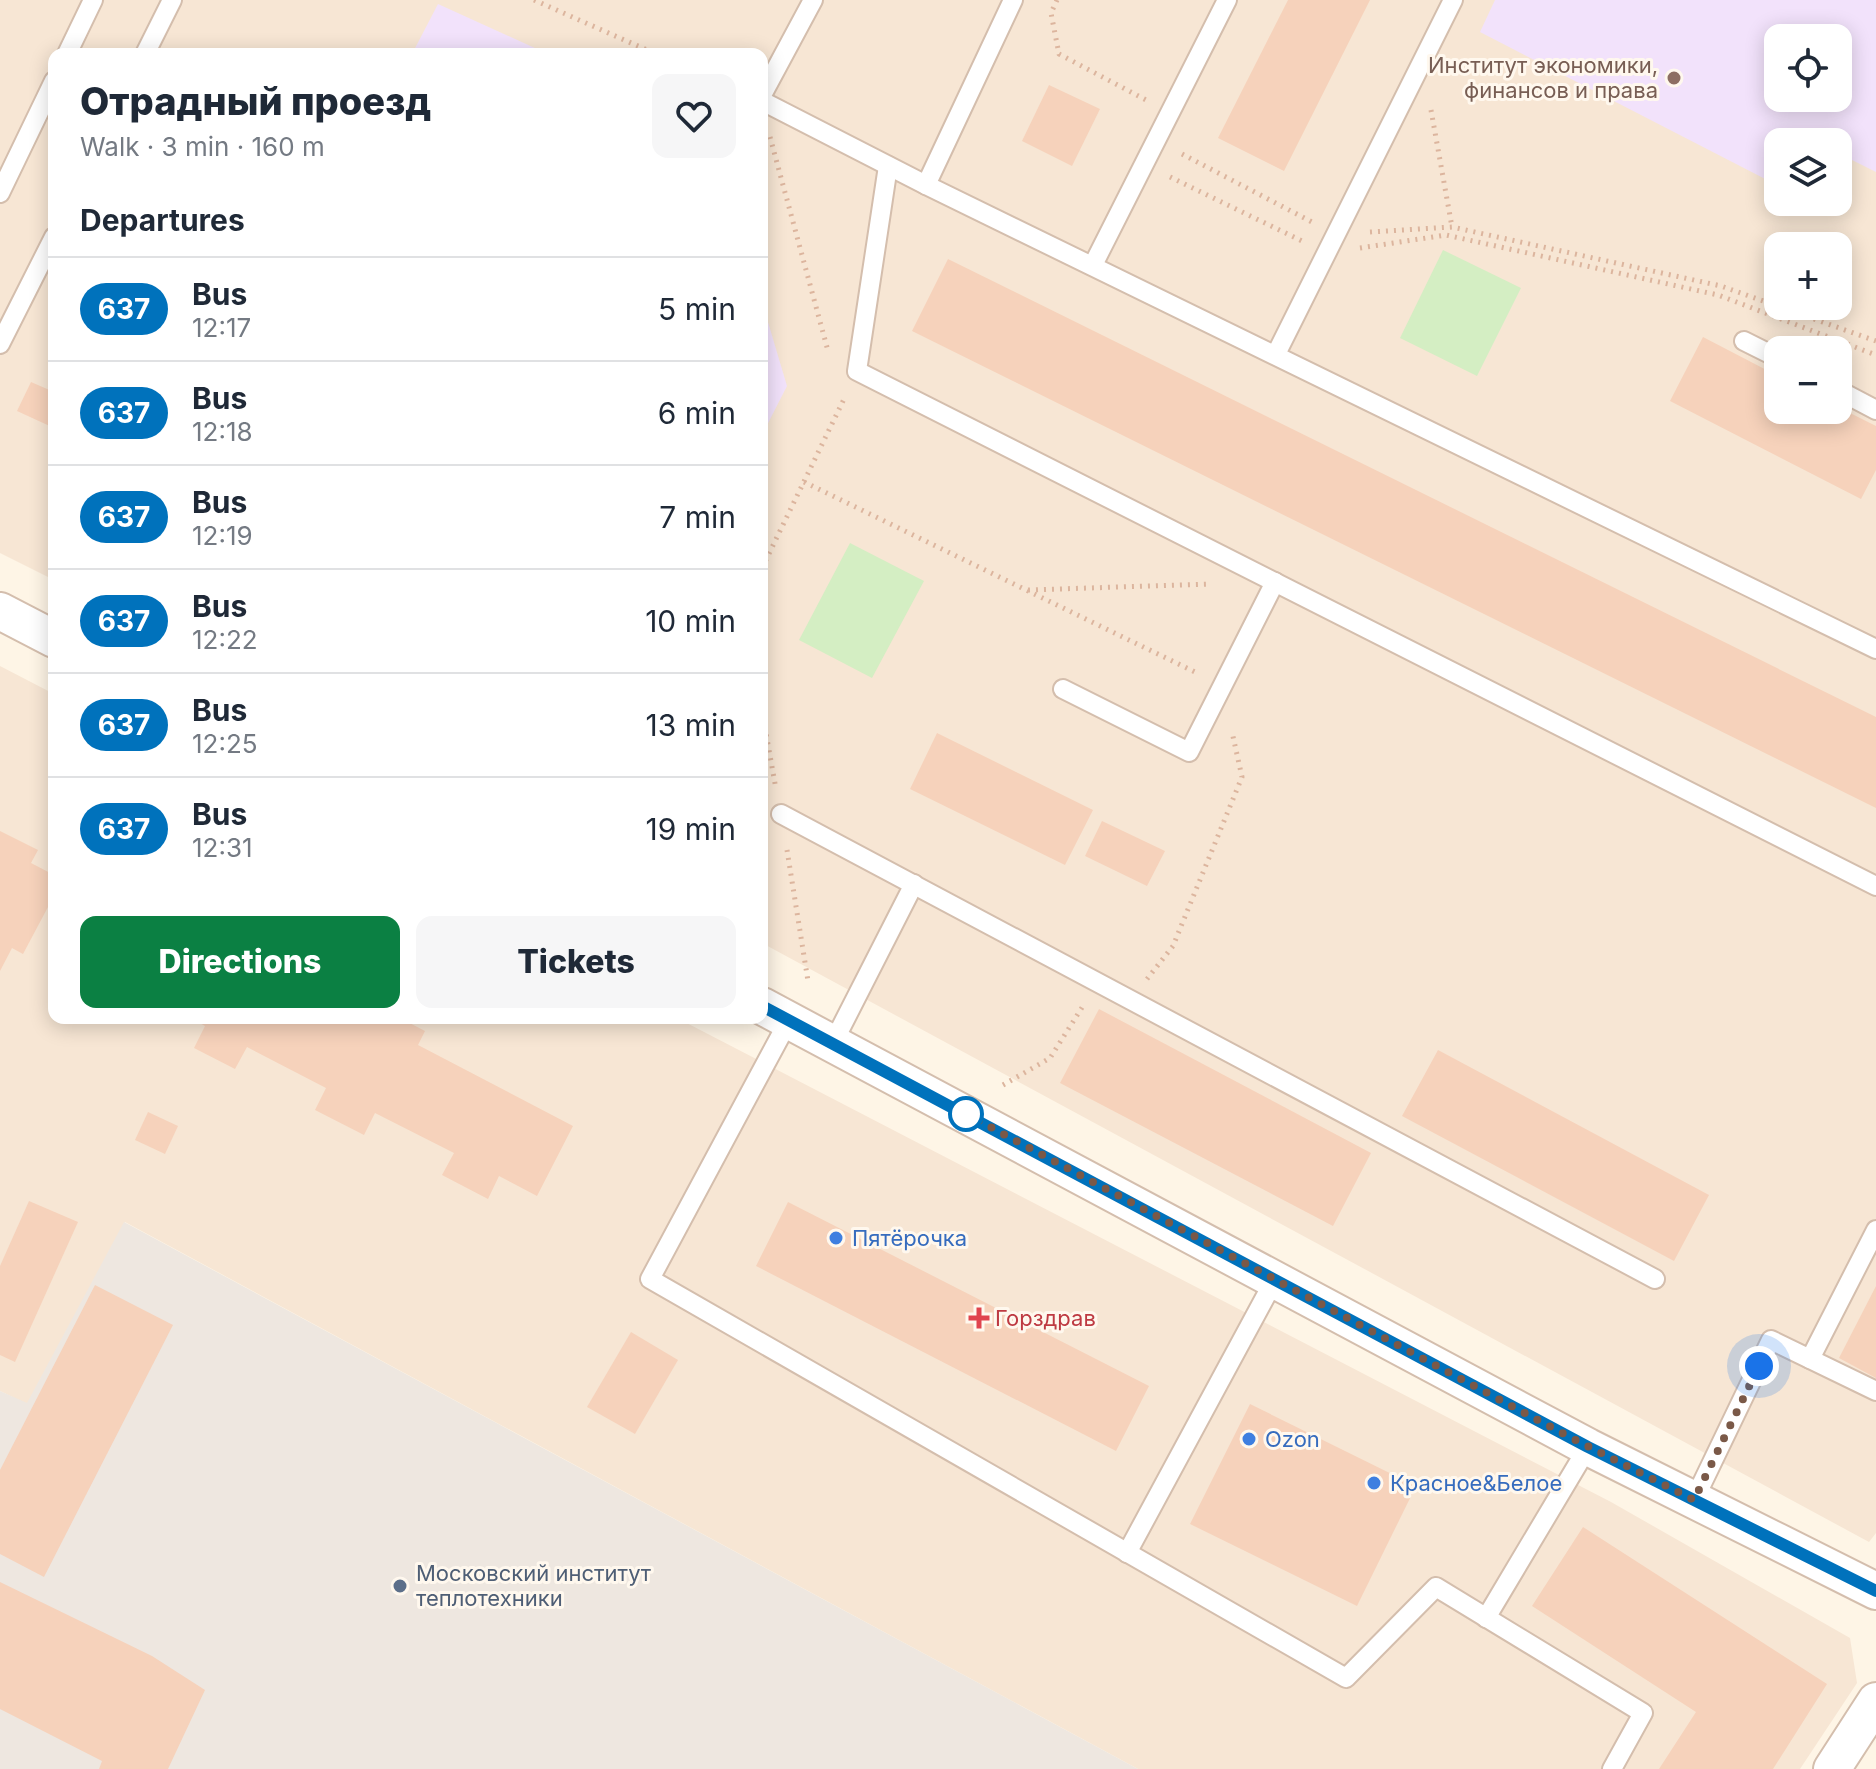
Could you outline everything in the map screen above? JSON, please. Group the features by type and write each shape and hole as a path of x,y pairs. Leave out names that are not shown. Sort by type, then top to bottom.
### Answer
{"street":[{"path":"0,611 48,636"},
{"path":"775,1013 1588,1447 1876,1591"},
{"path":"1832,1769 1876,1701"}],"lane":[{"path":"70,48 93,0"},
{"path":"148,48 172,0"},
{"path":"768,86 813,0"},
{"path":"926,185 1013,0"},
{"path":"1093,265 1227,0"},
{"path":"1276,354 1453,0"},
{"path":"0,193 48,93"},
{"path":"768,101 926,185 1876,649"},
{"path":"888,166 857,371 1876,886"},
{"path":"0,344 48,249"},
{"path":"1744,341 1764,351"},
{"path":"1852,397 1876,410"},
{"path":"1063,689 1189,752 1275,582"},
{"path":"781,814 1655,1279"},
{"path":"833,1043 914,884"},
{"path":"775,1013 650,1279 1346,1678 1436,1587 1643,1713 1612,1769"},
{"path":"1810,1359 1876,1230"},
{"path":"1127,1553 1275,1279"},
{"path":"1694,1500 1771,1340 1876,1391"},
{"path":"1486,1618 1588,1447"}],"path":[{"path":"534,0 642,48"},
{"path":"1057,0 1051,13 1059,54 1171,113"},
{"path":"1422,62 1452,227"},
{"path":"768,130 830,358"},
{"path":"1156,141 1336,234 1452,227 1721,286 1876,341"},
{"path":"1144,164 1326,253 1446,235 1718,295 1876,355"},
{"path":"768,556 857,371"},
{"path":"838,388 842,402"},
{"path":"804,482 1222,685 1242,777 1173,946 1131,998"},
{"path":"1027,590 1213,584"},
{"path":"1003,1085 1050,1058 1098,981"}],"shaded area":[{"path":"0,0 1876,0 1876,1533 1869,1542 768,946 768,48 48,48 48,577 0,553"},
{"name":"Институт экономики, финансов и права","path":"1495,0 1876,0 1876,172 1852,160 1852,128 1764,128 1764,178 1480,32"},
{"path":"438,4 535,48 415,48"},
{"path":"768,322 787,386 768,423"},
{"path":"0,666 48,691 48,1024 689,1024 1611,1502 1850,1638 1857,1683 1800,1769 1138,1769 125,1222 27,1404 0,1391"},
{"name":"Московский институт теплотехники","path":"124,1222 1138,1769 0,1769 0,1391 27,1403"}],"green space":[{"path":"1443,250 1521,288 1477,376 1400,338"},
{"path":"850,543 924,581 872,678 799,640"}],"building":[{"path":"1288,0 1370,0 1284,171 1218,138"},
{"path":"1049,85 1100,109 1072,166 1022,141"},
{"path":"948,259 1876,717 1876,808 912,331"},
{"path":"1703,337 1764,369 1764,424 1852,424 1852,414 1876,426 1876,470 1861,499 1670,401"},
{"path":"31,382 48,389 48,425 17,411"},
{"path":"937,733 1093,810 1065,865 910,789"},
{"path":"1102,821 1165,851 1147,886 1085,856"},
{"path":"0,831 38,850 31,863 48,872 48,907 23,954 12,948 0,971"},
{"path":"1099,1009 1371,1153 1333,1226 1060,1083"},
{"path":"202,1024 412,1024 425,1031 418,1045 573,1126 537,1196 499,1176 488,1199 442,1175 454,1153 375,1113 364,1135 315,1110 326,1088 247,1047 235,1069 194,1048 205,1026"},
{"path":"1438,1050 1709,1195 1674,1261 1402,1116"},
{"path":"148,1112 178,1126 165,1154 135,1140"},
{"path":"29,1201 78,1222 15,1362 0,1355 0,1266"},
{"path":"788,1202 1149,1386 1116,1451 756,1266"},
{"path":"95,1285 173,1325 44,1577 0,1554 0,1470"},
{"path":"1876,1286 1876,1378 1839,1358"},
{"path":"631,1332 678,1360 635,1434 587,1407"},
{"path":"1250,1404 1416,1486 1357,1606 1190,1524"},
{"path":"1583,1527 1827,1684 1773,1769 1659,1769 1696,1712 1532,1606"},
{"path":"0,1582 152,1656 205,1690 168,1769 99,1769 102,1761 0,1709"}],"bus line":[{"name":"637","path":"768,1009 1588,1447 1876,1591"}],"place":[{"name":"Институт экономики, финансов и права","path":"1674,78"},
{"name":"Пятёрочка","path":"836,1238"},
{"name":"Горздрав","path":"979,1318"},
{"name":"Ozon","path":"1249,1439"},
{"name":"Красное&Белое","path":"1374,1483"},
{"name":"Московский институт теплотехники","path":"400,1586"}],"route":[{"path":"966,1114 1562,1433 1694,1500 1759,1366"}]}
